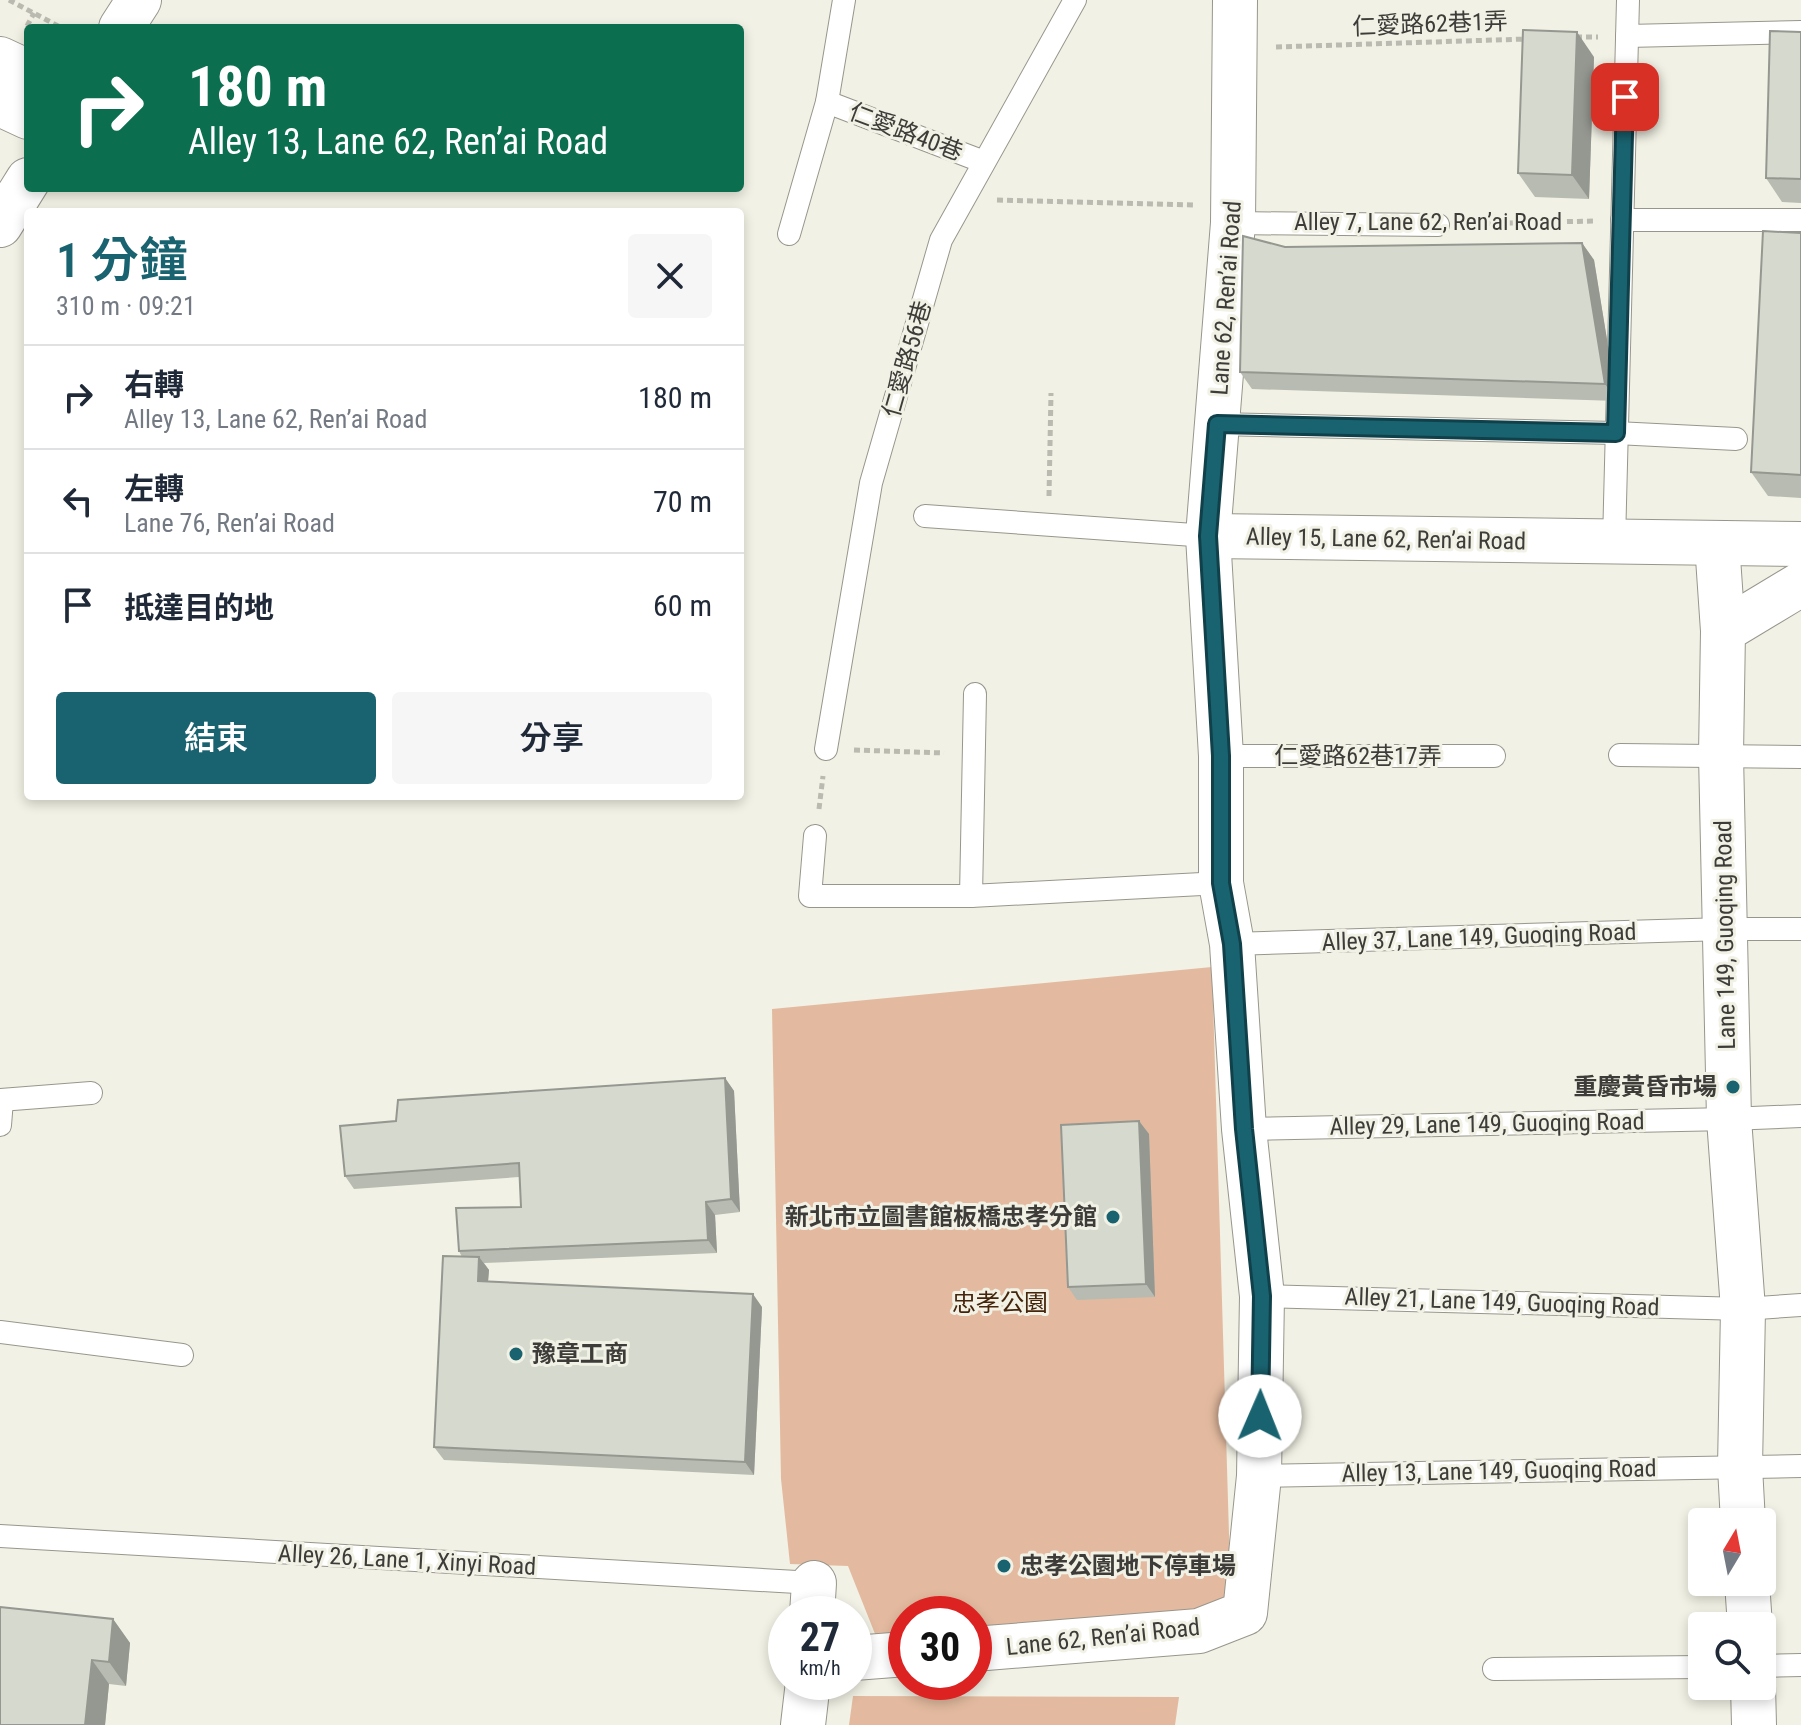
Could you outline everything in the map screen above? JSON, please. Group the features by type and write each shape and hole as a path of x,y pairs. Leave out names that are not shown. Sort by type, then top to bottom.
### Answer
{"street":[{"path":"124,24 139,0"},
{"name":"Lane 62, Ren’ai Road","path":"992,1648 1199,1631 1245,1613 1259,1476 1262,1296 1244,1129 1232,944 1221,883 1221,756 1208,536 1233,214 1235,0"},
{"path":"0,59 24,70"},
{"path":"0,104 24,115"},
{"path":"0,225 24,186"},
{"name":"Alley 15, Lane 62, Ren’ai Road","path":"1208,536 1801,544"},
{"name":"Lane 149, Guoqing Road","path":"1717,543 1723,631 1721,755 1729,1119 1743,1309 1742,1508"},
{"path":"1723,631 1801,584"},
{"path":"803,1725 806,1700"},
{"path":"1753,1700 1754,1725"}],"lane":[{"name":"仁愛路40巷","path":"789,234 827,102 844,0"},
{"name":"仁愛路56巷","path":"826,749 871,483 941,240 1075,0"},
{"path":"1614,542 1628,0"},
{"path":"1627,36 1801,32"},
{"name":"仁愛路40巷","path":"827,102 984,162"},
{"name":"Alley 7, Lane 62, Ren’ai Road","path":"1233,214 1438,225"},
{"path":"1622,220 1801,220"},
{"path":"1217,424 1616,433 1736,439"},
{"name":"Alley 15, Lane 62, Ren’ai Road","path":"925,516 1208,536"},
{"path":"971,896 975,694"},
{"path":"1620,755 1801,757"},
{"name":"仁愛路62巷17弄","path":"1221,756 1494,756"},
{"path":"815,836 810,896 971,896 1221,883"},
{"name":"Alley 37, Lane 149, Guoqing Road","path":"1232,944 1801,929"},
{"path":"0,1125 1,1100 91,1093"},
{"name":"Alley 29, Lane 149, Guoqing Road","path":"1244,1129 1801,1116"},
{"name":"Alley 21, Lane 149, Guoqing Road","path":"1262,1296 1743,1309 1801,1305"},
{"path":"0,1332 182,1355"},
{"name":"Alley 13, Lane 149, Guoqing Road","path":"1259,1476 1801,1466"},
{"name":"Alley 26, Lane 1, Xinyi Road","path":"0,1536 774,1596"},
{"path":"1776,1666 1801,1665"},
{"path":"1494,1669 1688,1667"}],"path":[{"path":"9,0 54,24"},
{"path":"1564,38 1627,36"},
{"name":"仁愛路62巷1弄","path":"1235,48 1533,39"},
{"path":"964,199 1233,214"},
{"name":"Alley 7, Lane 62, Ren’ai Road","path":"1438,225 1622,220"},
{"path":"1048,526 1051,393"},
{"path":"815,836 826,749 973,754"}],"green space":[{"name":"忠孝公園","path":"1212,967 1231,1601 992,1661 992,1596 888,1596 888,1666 872,1626 872,1596 860,1596 848,1566 790,1564 781,1479 772,1009"},
{"path":"872,1696 888,1696 888,1700 992,1700 992,1696 1179,1697 1175,1725 849,1725 852,1700 872,1700"}],"building":[{"path":"1523,30 1577,32 1572,175 1518,173"},
{"path":"1770,31 1801,32 1801,179 1766,178"},
{"path":"1763,231 1801,233 1801,475 1751,472"},
{"path":"1243,236 1285,247 1582,243 1605,384 1240,372"},
{"path":"725,1078 731,1199 706,1202 708,1240 459,1251 456,1208 521,1207 519,1163 345,1176 340,1126 396,1121 398,1100"},
{"name":"新北市立圖書館板橋忠孝分館","path":"1139,1121 1146,1284 1068,1287 1061,1125"},
{"path":"443,1256 479,1257 478,1281 753,1294 745,1462 434,1447"},
{"path":"0,1607 113,1619 109,1662 92,1660 85,1725 0,1725"}],"place":[{"name":"重慶黃昏市場","path":"1733,1087"},
{"name":"新北市立圖書館板橋忠孝分館","path":"1113,1217"},
{"name":"豫章工商","path":"516,1354"},
{"name":"忠孝公園地下停車場","path":"1004,1566"}],"route":[{"path":"1260,1416 1262,1296 1244,1129 1232,944 1221,883 1221,756 1208,536 1217,424 1616,433 1625,97"}]}
